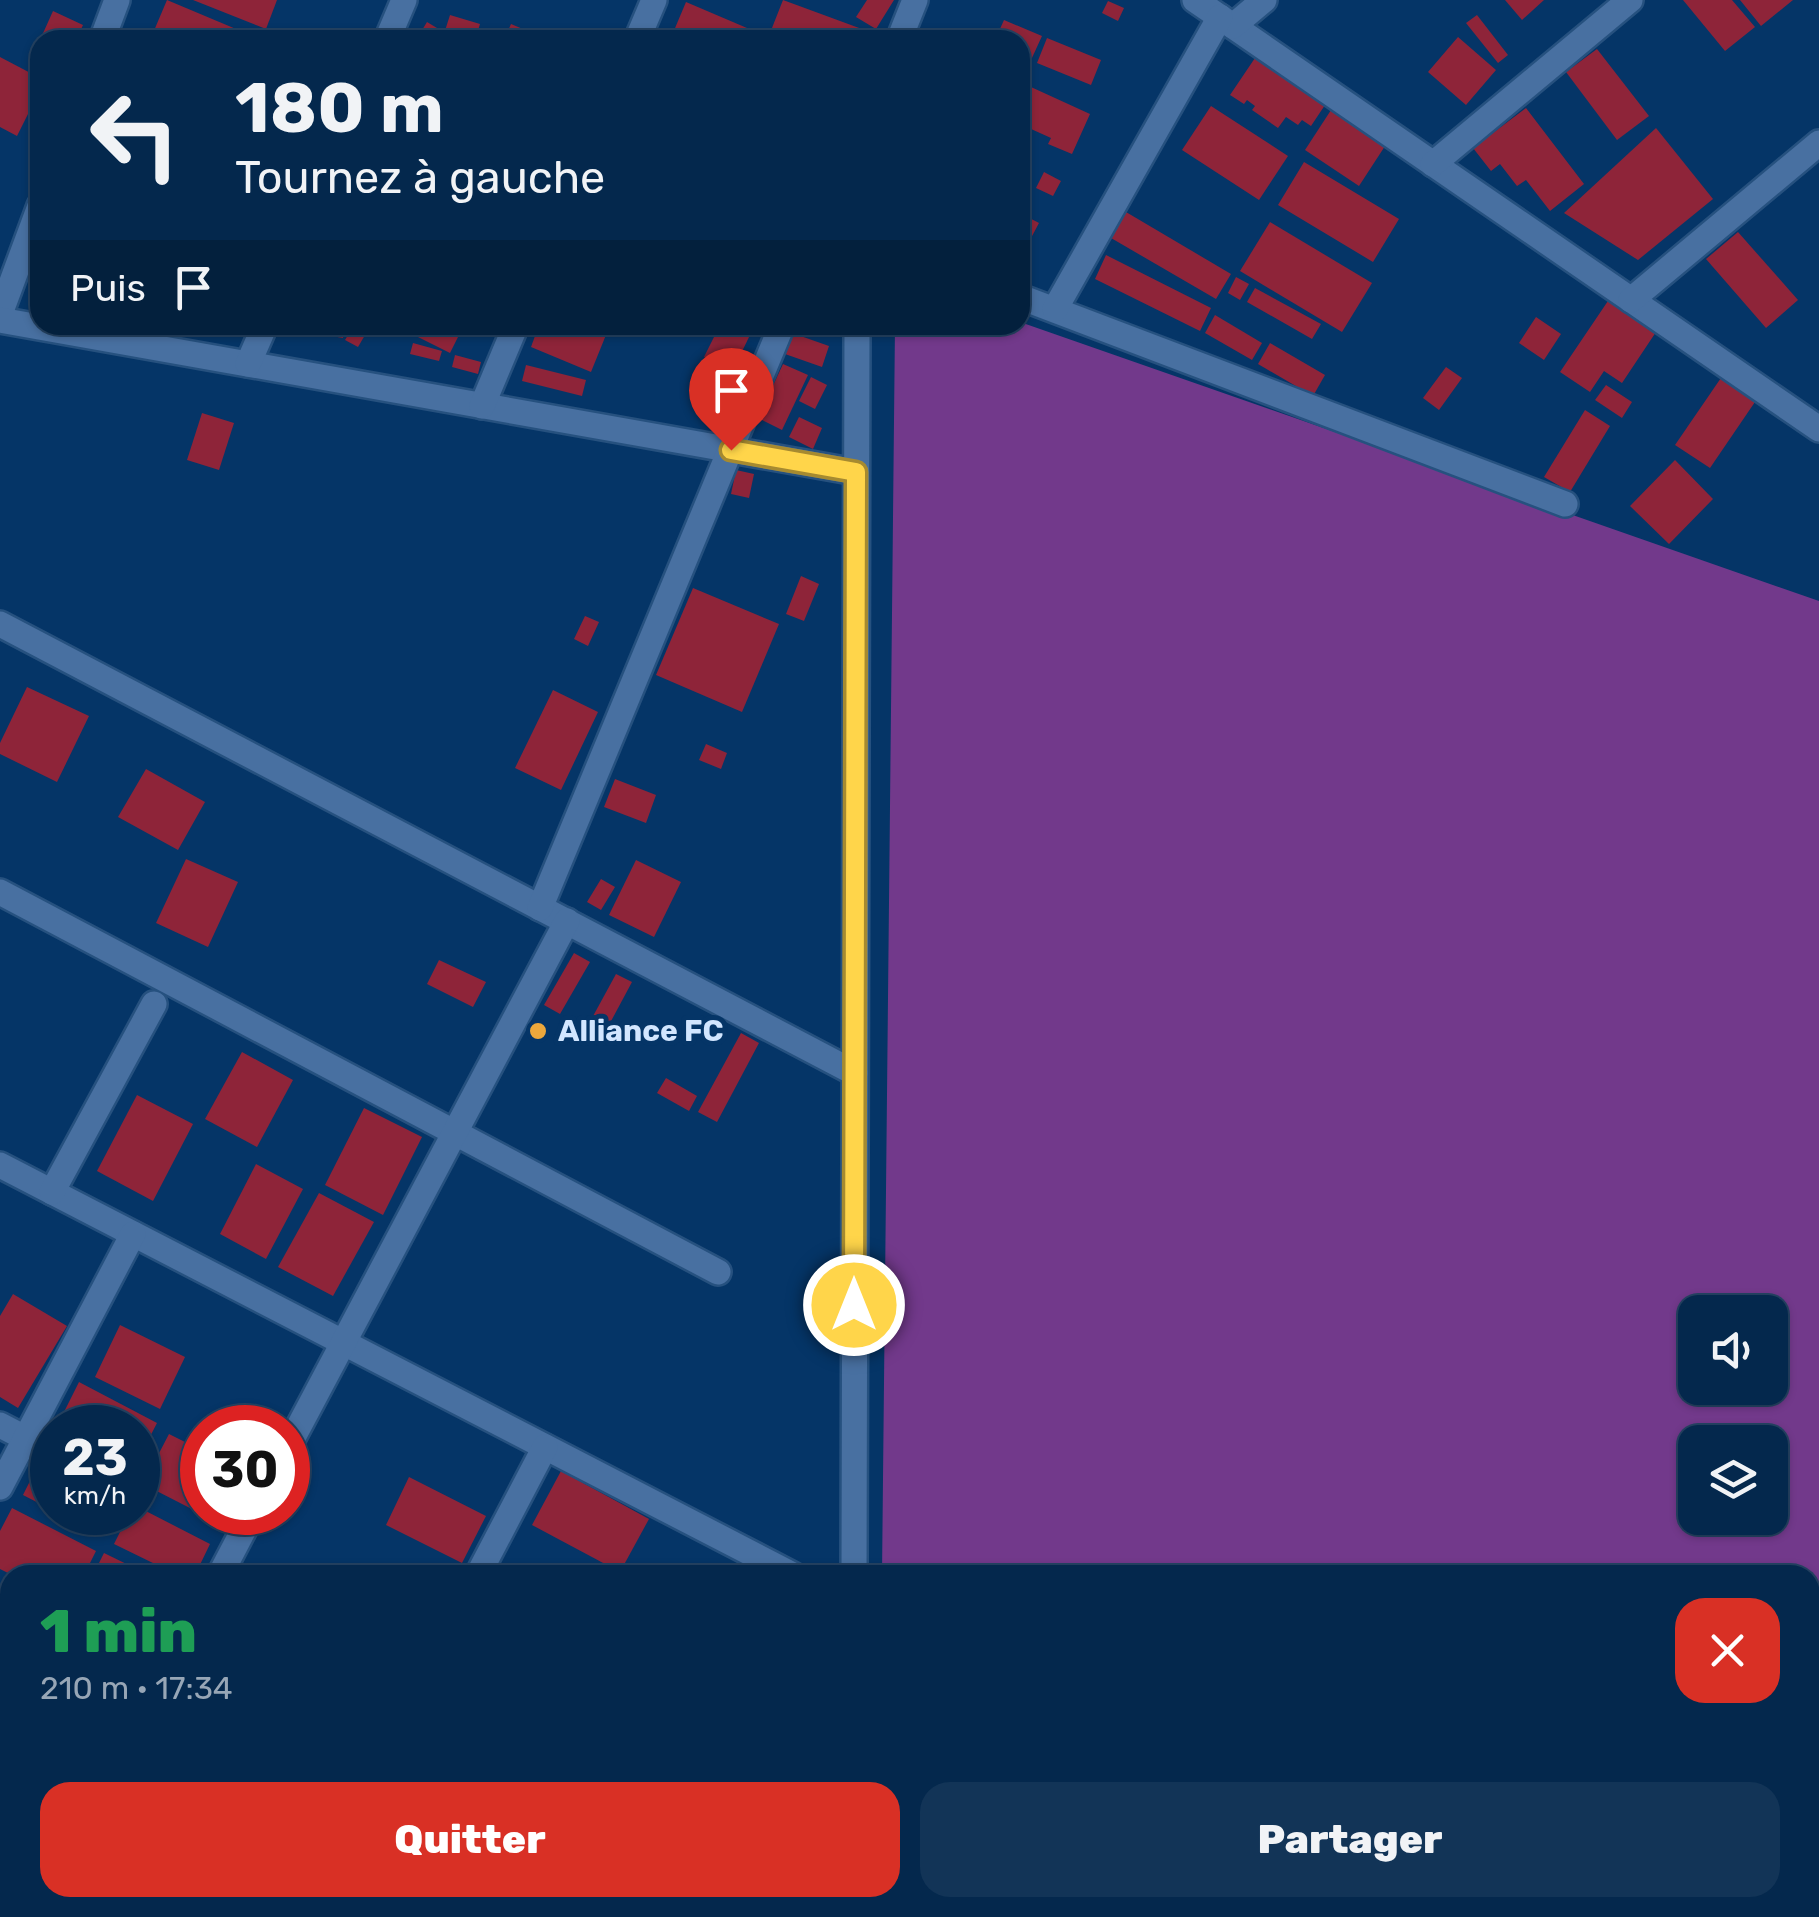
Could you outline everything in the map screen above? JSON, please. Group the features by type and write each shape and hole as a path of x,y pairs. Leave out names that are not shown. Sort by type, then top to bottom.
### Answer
{"street":[{"path":"106,30 117,0"},
{"path":"391,30 404,0"},
{"path":"641,30 654,0"},
{"path":"902,30 915,0"},
{"path":"1195,0 1819,429"},
{"path":"1055,309 1226,22 1264,0"},
{"path":"1432,164 1630,0"},
{"path":"1631,300 1819,143"},
{"path":"30,234 0,317 30,323"},
{"path":"1030,300 1565,504"},
{"path":"95,335 856,472"},
{"path":"248,364 261,335"},
{"path":"482,406 512,335"},
{"path":"540,908 778,335"},
{"path":"854,1565 857,335"},
{"path":"0,624 855,1073"},
{"path":"0,892 718,1272"},
{"path":"310,1405 567,922"},
{"path":"52,1192 154,1004"},
{"path":"0,1166 545,1447 744,1564"},
{"path":"0,1487 133,1234"},
{"path":"0,1425 25,1438"},
{"path":"483,1565 545,1447"},
{"path":"225,1565 241,1535"}],"shaded area":[{"path":"1030,325 1819,601 1819,1565 882,1565 895,335 1030,335"}],"building":[{"path":"167,0 236,29 236,30 154,30"},
{"path":"193,0 277,0 266,29"},
{"path":"783,0 865,30 771,30"},
{"path":"867,0 894,0 876,29 856,17"},
{"path":"1505,0 1544,0 1522,20"},
{"path":"1683,0 1732,0 1755,27 1725,51"},
{"path":"1740,0 1793,0 1761,26"},
{"path":"1108,1 1124,8 1118,21 1102,13"},
{"path":"686,2 752,30 674,30"},
{"path":"53,11 83,25 81,30 44,30"},
{"path":"450,15 480,24 478,30 445,30"},
{"path":"1477,15 1508,55 1498,63 1466,23"},
{"path":"1004,20 1028,30 1000,30"},
{"path":"427,22 440,30 422,30"},
{"path":"1030,31 1042,36 1030,62"},
{"path":"1458,37 1496,70 1466,105 1428,72"},
{"path":"1047,38 1101,60 1091,85 1037,63"},
{"path":"1597,49 1649,116 1617,140 1566,72"},
{"path":"1257,55 1327,102 1311,126 1302,120 1298,125 1286,117 1278,128 1252,110 1255,106 1247,100 1244,104 1230,95"},
{"path":"0,57 30,73 30,110 17,136 0,127"},
{"path":"1030,87 1090,114 1072,154 1048,144 1051,138 1030,129"},
{"path":"1211,106 1288,156 1259,200 1182,150"},
{"path":"1333,107 1387,143 1359,186 1305,150"},
{"path":"1526,108 1584,184 1550,211 1526,180 1517,186 1500,164 1491,171 1473,148"},
{"path":"1656,128 1713,199 1638,260 1564,213"},
{"path":"1304,162 1399,219 1373,262 1278,205"},
{"path":"1044,172 1061,181 1053,196 1036,188"},
{"path":"1126,212 1231,274 1216,299 1111,238"},
{"path":"1030,218 1039,223 1030,237"},
{"path":"1270,222 1372,283 1342,332 1240,271"},
{"path":"1738,232 1798,300 1766,328 1706,259"},
{"path":"1106,255 1211,308 1200,331 1095,279"},
{"path":"1236,277 1249,284 1240,300 1228,293"},
{"path":"1255,288 1321,324 1312,339 1247,302"},
{"path":"1612,295 1660,326 1622,383 1604,371 1590,392 1560,372"},
{"path":"1215,315 1262,343 1252,360 1205,333"},
{"path":"1536,317 1561,334 1544,360 1519,343"},
{"path":"348,335 365,335 358,347 345,340"},
{"path":"416,335 459,335 450,353"},
{"path":"535,335 606,335 591,372 531,347"},
{"path":"715,335 750,335 733,370 704,357"},
{"path":"791,335 829,346 822,367 785,354"},
{"path":"413,343 442,351 439,361 410,354"},
{"path":"1270,343 1325,375 1313,396 1258,364"},
{"path":"455,355 481,362 478,374 452,367"},
{"path":"783,364 808,375 782,430 758,418"},
{"path":"526,365 586,380 582,396 522,381"},
{"path":"1446,367 1462,378 1439,410 1423,398"},
{"path":"1723,375 1757,399 1710,468 1675,445"},
{"path":"811,377 827,385 815,409 799,401"},
{"path":"1606,385 1632,402 1622,418 1595,400"},
{"path":"1585,410 1610,426 1570,492 1544,477"},
{"path":"202,413 234,423 219,470 187,460"},
{"path":"799,417 822,428 813,449 789,437"},
{"path":"1675,460 1713,499 1669,544 1630,506"},
{"path":"736,470 754,474 749,498 731,494"},
{"path":"801,576 819,584 804,621 786,614"},
{"path":"693,588 779,624 742,712 656,675"},
{"path":"585,616 599,622 588,646 574,639"},
{"path":"27,687 89,716 57,782 0,754 0,743"},
{"path":"553,690 598,712 561,790 515,768"},
{"path":"706,744 727,753 721,769 699,760"},
{"path":"146,769 205,802 178,850 118,817"},
{"path":"615,779 656,795 646,823 604,807"},
{"path":"186,859 238,882 208,947 156,923"},
{"path":"636,860 681,882 654,937 609,915"},
{"path":"601,879 615,887 601,910 587,902"},
{"path":"574,953 590,962 560,1014 544,1005"},
{"path":"439,960 486,982 473,1007 427,984"},
{"path":"616,974 632,982 602,1038 586,1029"},
{"path":"741,1033 759,1043 717,1122 698,1112"},
{"path":"242,1052 293,1080 257,1147 205,1119"},
{"path":"666,1078 697,1096 689,1111 657,1093"},
{"path":"137,1095 193,1124 153,1201 97,1171"},
{"path":"364,1108 422,1137 383,1215 325,1185"},
{"path":"256,1164 303,1189 266,1259 220,1234"},
{"path":"319,1193 374,1222 333,1296 278,1267"},
{"path":"13,1294 67,1326 18,1408 0,1397 0,1316"},
{"path":"120,1325 185,1357 160,1409 160,1405 152,1405 95,1377"},
{"path":"79,1382 123,1405 68,1405"},
{"path":"169,1434 180,1440 180,1503 160,1493 160,1451"},
{"path":"561,1471 649,1519 624,1565 607,1565 532,1525"},
{"path":"409,1477 486,1516 462,1563 386,1525"},
{"path":"12,1508 30,1517 30,1535 65,1535 96,1551 89,1565 0,1565 0,1531"},
{"path":"160,1518 180,1529 180,1535 192,1535 210,1544 200,1565 157,1565 114,1544 118,1535 160,1535"},
{"path":"104,1553 129,1565 98,1565"}],"place":[{"name":"Alliance FC","path":"538,1031"}],"route":[{"path":"731,450 856,472 854,1305"}]}
